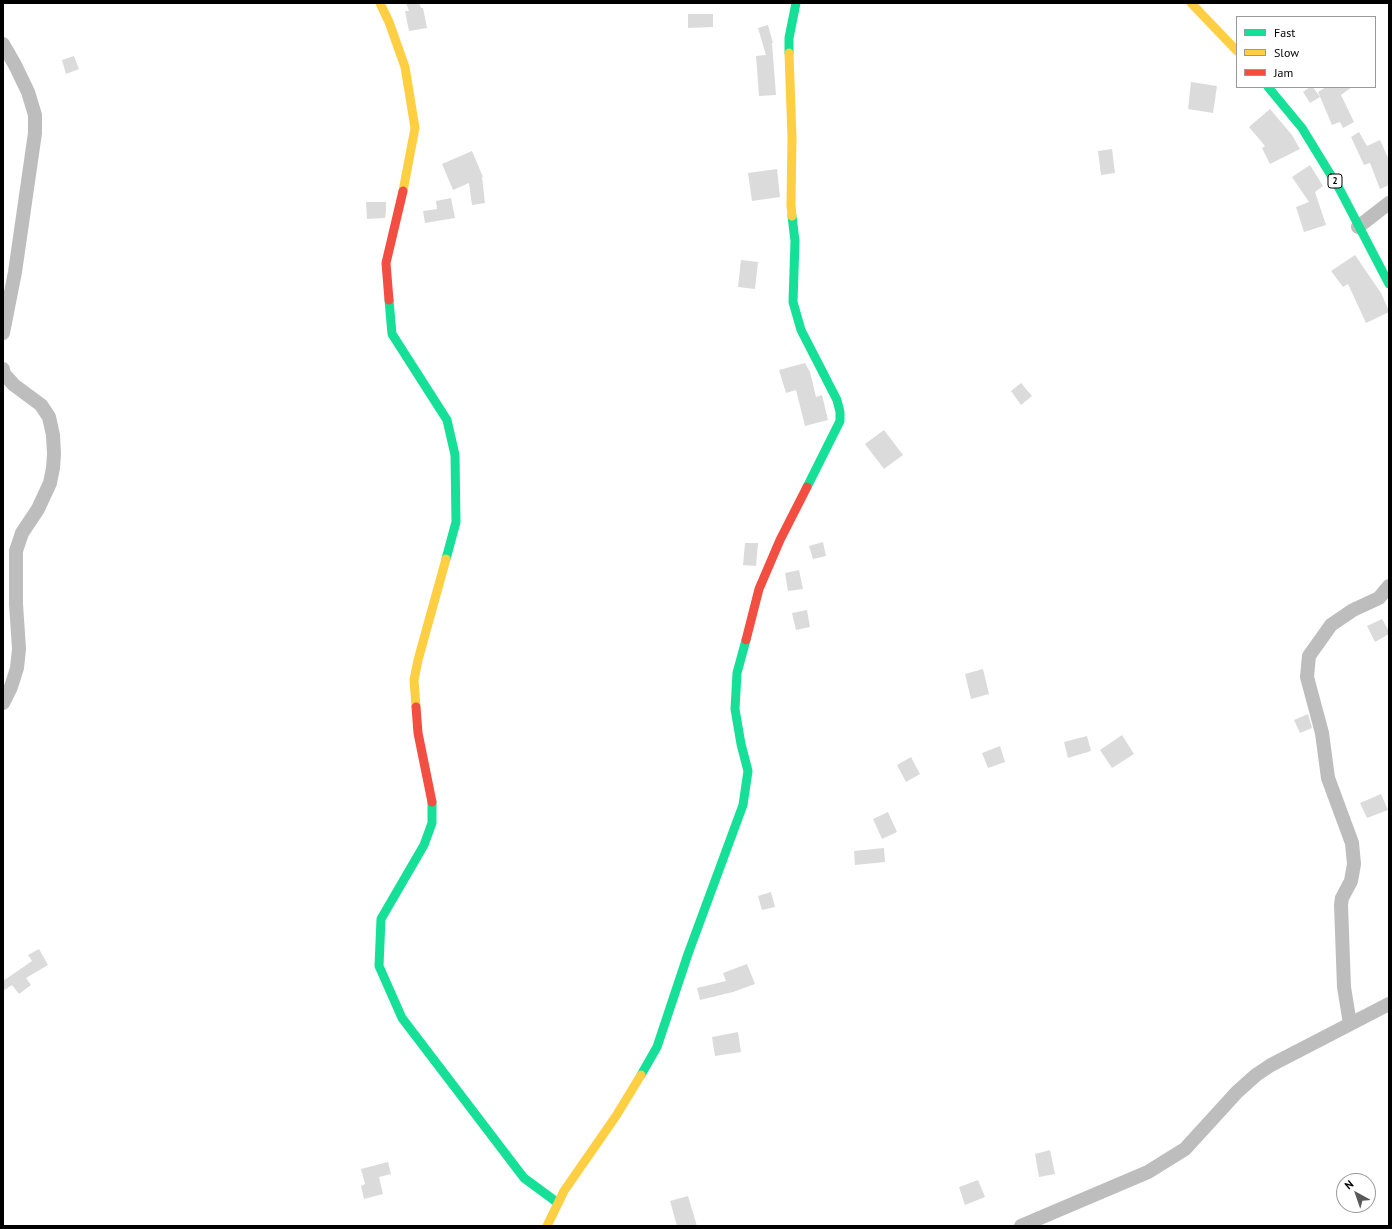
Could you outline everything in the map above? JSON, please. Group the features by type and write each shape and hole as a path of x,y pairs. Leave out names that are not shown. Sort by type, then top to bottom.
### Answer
{"main road":[{"path":"380,3 389,22 405,68 415,128 408,170 386,264 392,334 447,420 455,455 456,522 418,660 414,680 418,733 432,802 432,823 424,845 381,919 379,966 402,1018 524,1178 558,1203"},
{"path":"547,1226 564,1191 616,1116 657,1047 688,954 743,805 748,772 735,710 737,673 759,589 780,540 840,421 840,412 837,400 801,330 793,302 796,241 791,205 792,137 789,38 796,3"},
{"path":"1192,3 1236,50"},
{"name":"2","path":"1269,88 1302,128 1340,190 1389,284"}],"street":[{"path":"3,44 28,92 35,115 35,133 15,272 3,332"},
{"path":"1358,227 1389,203"},
{"path":"3,369 4,374 14,385 41,405 49,417 53,435 54,454 50,482 38,509 22,533 16,551 16,596 19,649 17,668 11,687 3,702"},
{"path":"1350,1024 1344,987 1340,905 1351,881 1354,864 1352,843 1328,778 1322,732 1307,676 1309,656 1331,625 1353,610 1378,598 1389,586"},
{"path":"1021,1226 1148,1172 1184,1149 1237,1092 1256,1075 1272,1065 1389,1004"}],"building":[{"path":"406,3 419,3 421,8 423,8 427,28 409,31 405,11 409,11"},
{"path":"688,14 713,14 713,27 688,28"},
{"path":"768,25 773,43 776,95 759,96 756,56 766,55 758,28"},
{"path":"74,56 79,69 66,74 62,60"},
{"path":"1191,82 1217,86 1213,113 1188,109"},
{"path":"1309,88 1314,88 1320,97 1310,103 1303,92"},
{"path":"1324,88 1351,88 1341,95 1354,122 1343,128 1340,122 1332,125 1318,92"},
{"path":"1270,109 1292,135 1300,149 1270,164 1262,148 1265,146 1249,127"},
{"path":"1359,132 1367,146 1380,140 1389,160 1389,185 1380,189 1370,163 1364,165 1351,137"},
{"path":"1112,149 1115,173 1101,175 1098,151"},
{"path":"472,151 483,177 485,203 472,205 469,183 453,190 442,164"},
{"path":"1310,165 1323,186 1315,192 1326,225 1304,232 1296,207 1309,202 1292,177"},
{"path":"777,169 780,197 752,201 748,173"},
{"path":"451,198 455,218 425,223 423,211 437,209 436,201"},
{"path":"366,202 386,202 385,218 367,219"},
{"path":"1355,255 1381,293 1389,311 1366,323 1348,284 1343,287 1331,271"},
{"path":"741,260 758,262 755,289 738,287"},
{"path":"805,363 810,372 816,397 822,395 828,420 805,426 796,390 786,393 779,370"},
{"path":"1021,383 1032,396 1021,405 1011,391"},
{"path":"884,430 903,455 884,469 865,444"},
{"path":"823,542 826,556 813,559 809,546"},
{"path":"745,543 758,543 756,566 743,565"},
{"path":"799,570 803,589 788,591 785,573"},
{"path":"807,610 810,627 796,630 792,613"},
{"path":"1382,619 1389,631 1389,634 1375,642 1367,626"},
{"path":"983,669 989,694 971,699 965,674"},
{"path":"1308,714 1312,728 1300,733 1294,720"},
{"path":"1122,735 1134,754 1112,768 1100,750"},
{"path":"1087,736 1091,751 1068,758 1064,742"},
{"path":"1000,746 1005,762 988,768 982,753"},
{"path":"911,757 920,774 906,782 897,765"},
{"path":"1381,794 1388,810 1367,818 1360,803"},
{"path":"888,812 897,832 882,839 873,819"},
{"path":"884,848 885,862 855,865 854,851"},
{"path":"771,892 775,907 762,910 758,896"},
{"path":"39,949 48,965 26,978 31,985 19,994 12,985 3,991 3,981 32,961 28,955"},
{"path":"747,964 755,984 733,992 700,1000 697,988 726,981 723,973"},
{"path":"738,1032 741,1052 715,1056 712,1037"},
{"path":"1050,1150 1055,1174 1039,1177 1035,1154"},
{"path":"388,1162 391,1174 379,1177 383,1194 364,1199 361,1186 365,1184 361,1169"},
{"path":"978,1180 985,1197 965,1205 959,1187"},
{"path":"688,1196 697,1226 677,1226 670,1201"}],"traffic: fast":[{"path":"789,53 789,38 796,3"},
{"path":"1269,88 1302,128 1340,190 1389,284"},
{"path":"792,216 795,241 793,302 801,330 837,400 840,412 840,421 807,487"},
{"path":"389,300 392,334 447,420 455,455 456,522 446,559"},
{"path":"641,1075 657,1047 688,954 743,805 748,771 741,744 735,709 737,673 746,640"},
{"path":"432,802 432,823 424,845 381,919 379,966 402,1018 524,1178 558,1203"}],"traffic: slow":[{"path":"380,3 389,22 405,67 415,128 403,191"},
{"path":"1191,3 1236,50"},
{"path":"789,53 792,137 792,216"},
{"path":"416,707 414,680 418,660 446,559"},
{"path":"547,1226 564,1191 616,1116 641,1075"}],"traffic: jam":[{"path":"389,300 386,263 403,191"},
{"path":"746,640 759,589 780,540 807,487"},
{"path":"416,707 418,733 432,802"}]}
